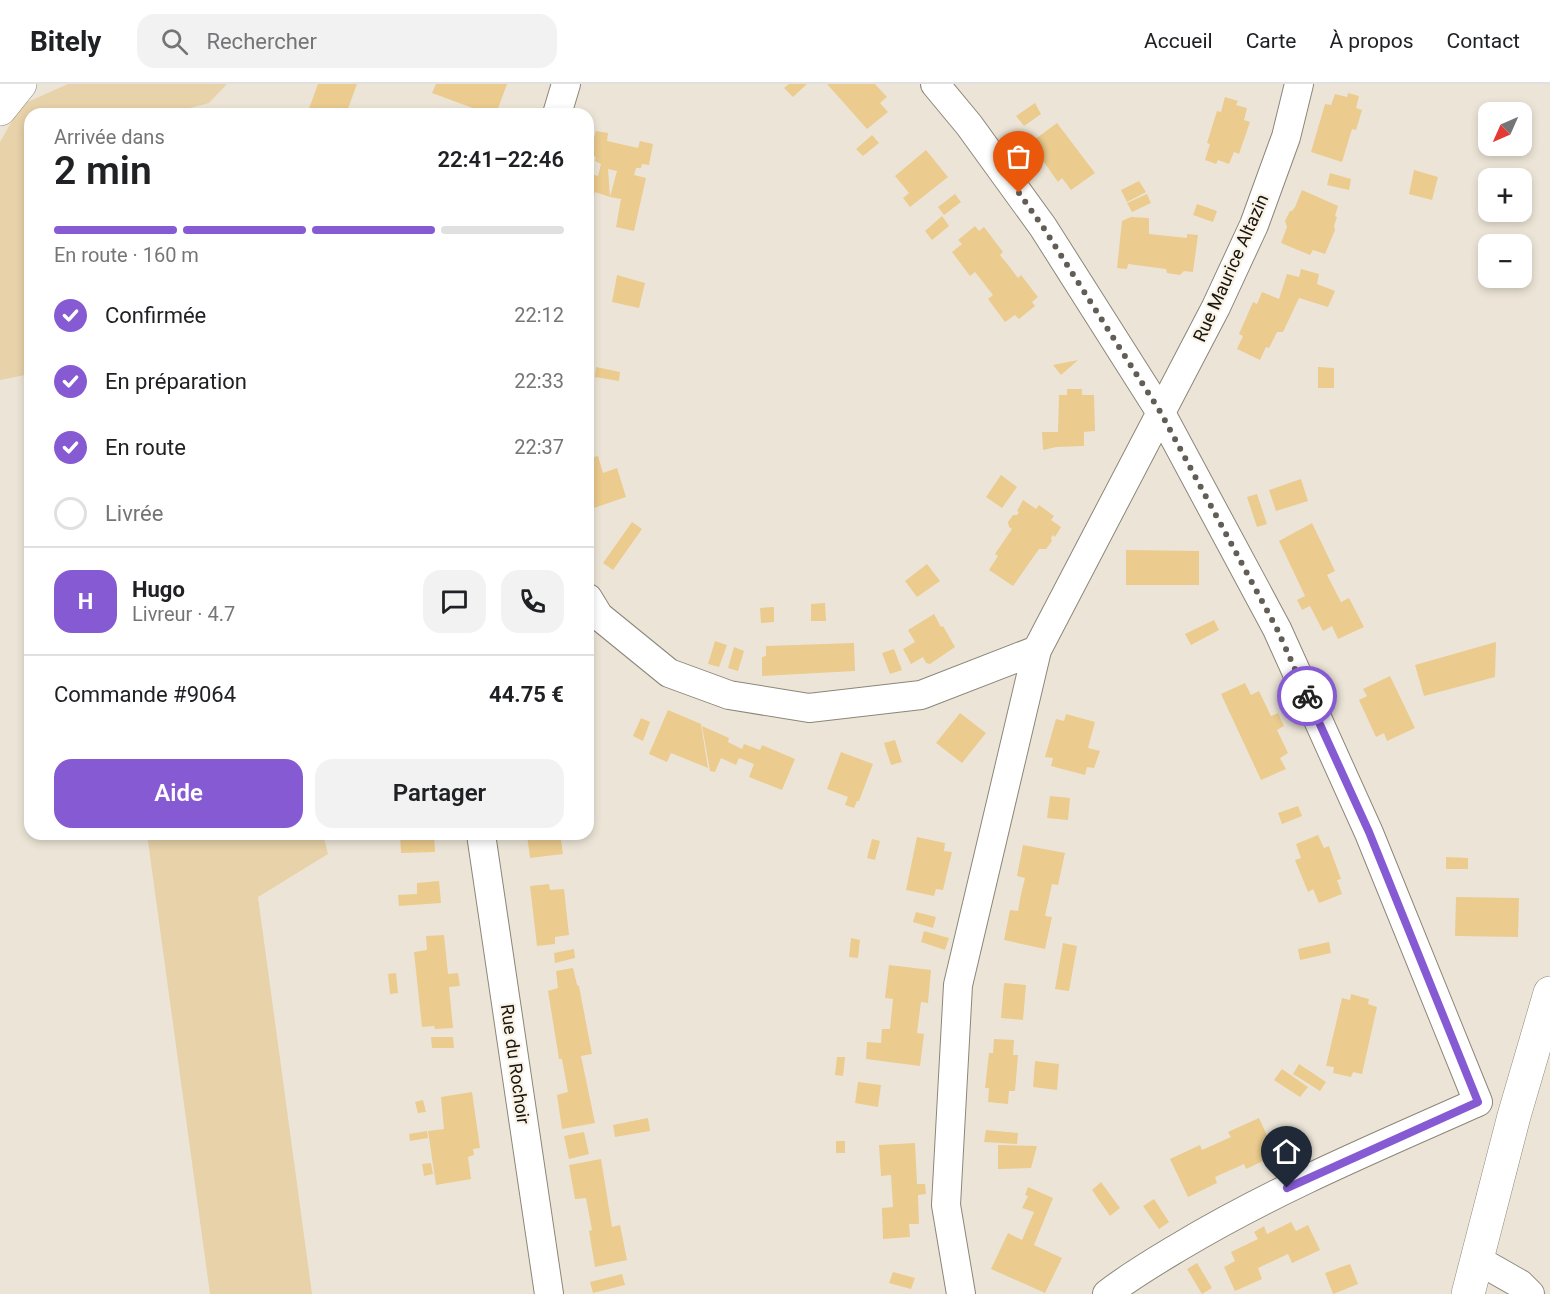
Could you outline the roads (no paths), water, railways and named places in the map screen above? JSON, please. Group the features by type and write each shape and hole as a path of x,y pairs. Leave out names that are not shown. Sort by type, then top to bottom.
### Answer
{"street":[{"path":"0,84 20,84"},
{"path":"0,109 20,84"},
{"path":"559,108 566,84"},
{"path":"935,84 969,125 1043,227 1161,413 1277,629 1369,832 1478,1102"},
{"name":"Rue Maurice Altazin","path":"961,1294 946,1206 958,985 1037,650 1216,307 1254,225 1286,137 1299,84"},
{"path":"594,608 599,616 669,673 729,695 809,708 921,695 1037,650"},
{"name":"Rue du Rochoir","path":"482,840 549,1294"},
{"path":"1468,1294 1514,1116 1550,993"},
{"path":"1107,1294 1125,1280 1203,1233 1287,1188 1478,1102 1514,1116"},
{"path":"1476,1259 1520,1284 1530,1294"}]}
